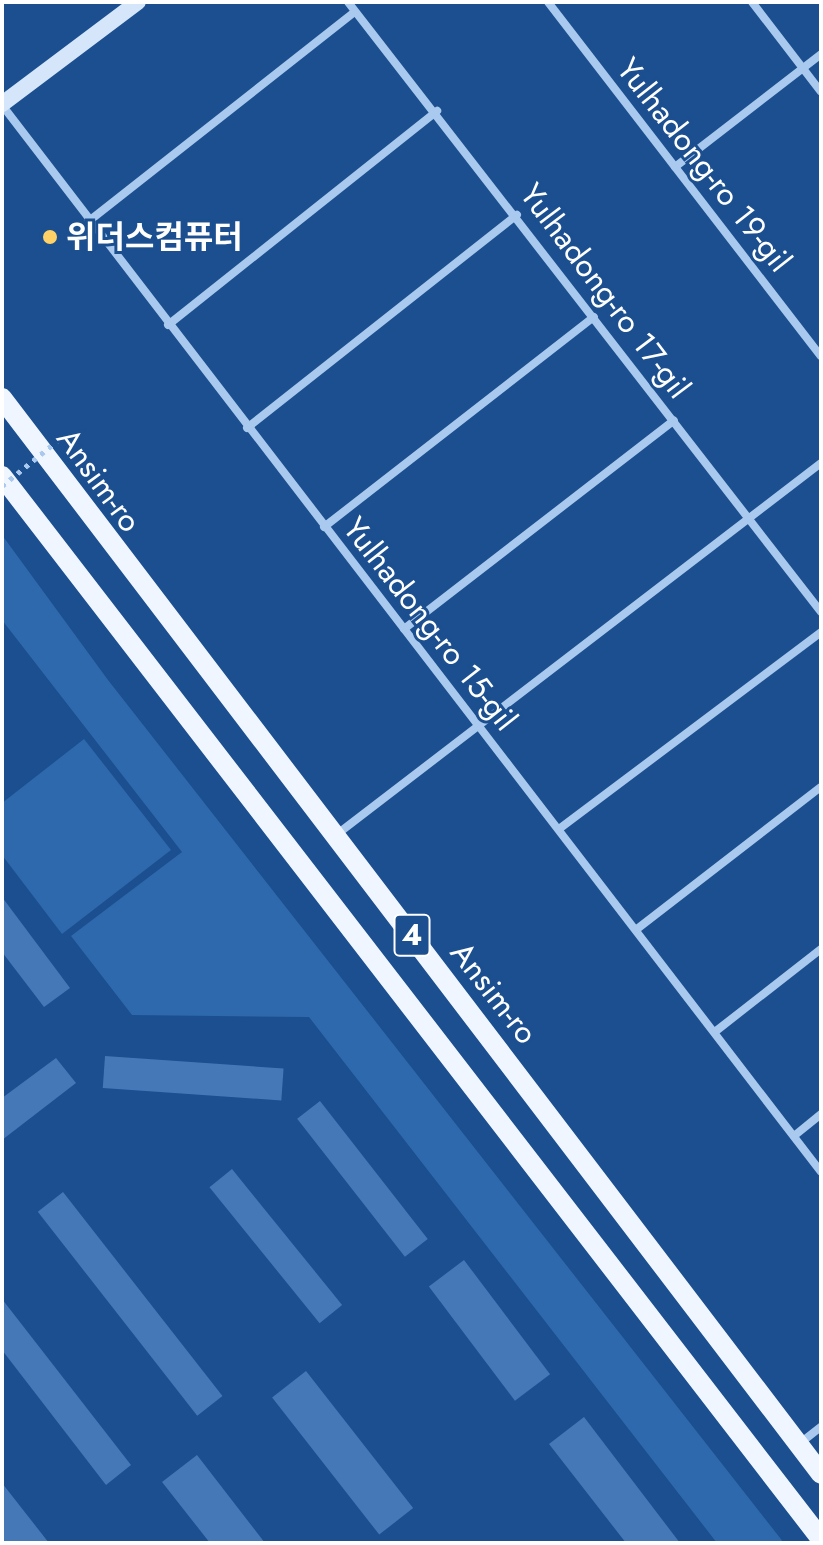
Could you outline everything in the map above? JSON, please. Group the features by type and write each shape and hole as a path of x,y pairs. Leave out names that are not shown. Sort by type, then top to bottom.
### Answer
{"main road":[{"name":"Ansim-ro","path":"2,398 821,1474"},
{"name":"4","path":"2,476 821,1539"}],"street":[{"path":"2,104 138,2"},
{"name":"Yulhadong-ro 17-gil","path":"348,2 437,111 821,612"},
{"name":"Yulhadong-ro 19-gil","path":"548,2 821,356"},
{"path":"752,2 821,92"},
{"path":"89,221 355,12"},
{"path":"675,167 821,54"},
{"name":"Yulhadong-ro 15-gil","path":"2,104 168,325 716,1031 821,1172"},
{"path":"168,325 437,111"},
{"path":"247,428 517,215"},
{"path":"324,527 594,317"},
{"path":"404,629 674,420"},
{"path":"336,836 821,463"},
{"path":"559,829 821,632"},
{"path":"637,929 821,787"},
{"path":"716,1031 821,949"},
{"path":"794,1136 821,1114"},
{"path":"799,1444 821,1427"}],"path":[{"path":"2,486 63,436"}],"shaded area":[{"path":"2,535 108,680 784,1543 717,1543 309,1017 132,1015 71,936 182,852 2,620"},
{"path":"84,739 171,850 62,934 2,855 2,803"}],"building":[{"path":"2,897 70,988 44,1007 2,952"},
{"path":"105,1056 284,1068 281,1100 103,1088"},
{"path":"56,1058 76,1083 2,1140 2,1098"},
{"path":"320,1101 428,1239 405,1257 297,1119"},
{"path":"232,1169 342,1305 320,1323 209,1187"},
{"path":"63,1192 222,1396 197,1416 38,1212"},
{"path":"464,1260 550,1374 515,1401 429,1286"},
{"path":"2,1299 131,1465 106,1485 2,1350"},
{"path":"306,1371 413,1508 379,1535 272,1397"},
{"path":"584,1417 680,1543 626,1543 549,1444"},
{"path":"197,1455 265,1543 210,1543 162,1482"},
{"path":"2,1483 49,1543 2,1543"}],"place":[{"name":"위더스컴퓨터","path":"50,237"}]}
